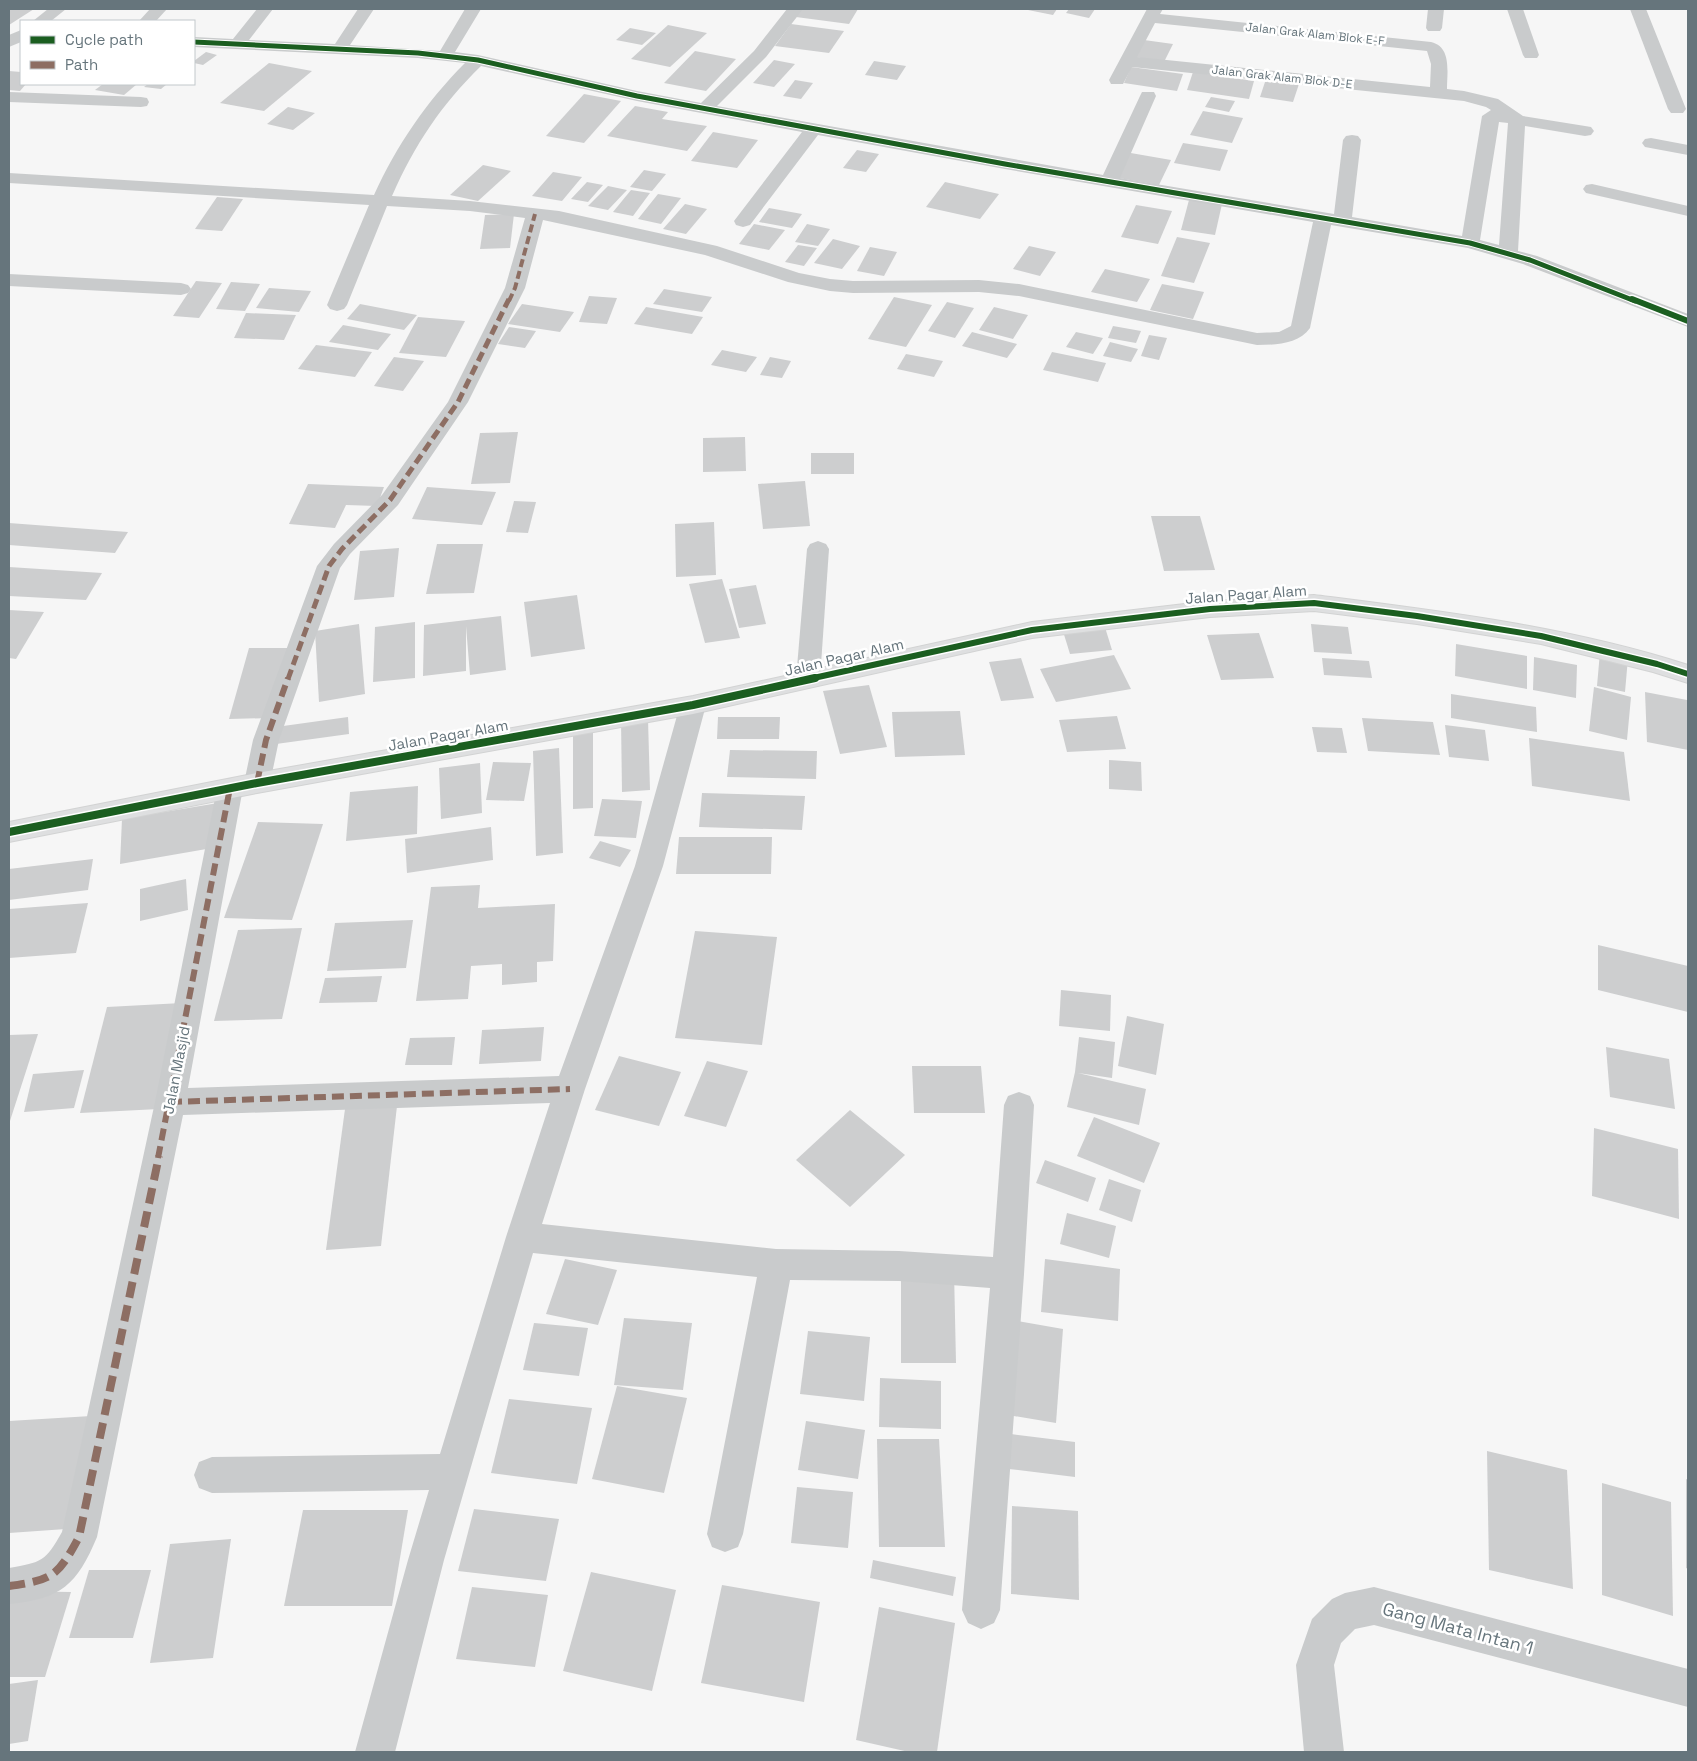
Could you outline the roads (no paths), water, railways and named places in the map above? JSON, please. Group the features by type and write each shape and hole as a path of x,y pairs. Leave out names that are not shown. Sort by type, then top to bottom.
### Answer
{"street":[{"path":"42,20 58,9"},
{"path":"149,20 159,9"},
{"path":"238,44 265,9"},
{"path":"339,50 366,9"},
{"path":"444,56 473,9"},
{"path":"705,108 760,54 795,9"},
{"path":"1434,28 1436,9"},
{"path":"1515,9 1531,55"},
{"path":"1638,9 1677,109"},
{"path":"1117,80 1153,13"},
{"name":"Jalan Grak Alam Blok E-F","path":"1153,13 1431,47 1436,50 1439,64 1438,93"},
{"path":"195,42 418,53 478,60 637,96 813,129 1109,182 1470,243 1539,263 1688,321"},
{"path":"336,305 381,201 418,128 443,94 478,60"},
{"name":"Jalan Grak Alam Blok D-E","path":"1126,61 1438,93 1478,99 1504,115 1585,132"},
{"path":"1109,182 1148,96"},
{"path":"9,97 141,102"},
{"path":"1470,243 1504,115"},
{"path":"1504,115 1508,254"},
{"path":"743,221 813,129"},
{"path":"1342,221 1352,140"},
{"path":"1650,143 1688,150"},
{"path":"9,178 470,206 536,214 559,217 710,250 795,278 830,285 853,287 979,286 1009,289 1257,338 1272,339 1294,333 1300,328 1323,218"},
{"path":"1592,189 1688,211"},
{"name":"Jalan Masjid","path":"9,1586 43,1582 62,1568 79,1537 170,1102 244,786 266,740 329,566 342,549 390,500 458,402 515,288 536,214"},
{"path":"9,280 181,289"},
{"path":"808,679 818,549"},
{"name":"Jalan Pagar Alam","path":"9,832 244,786 694,705 1032,630 1210,610 1314,603 1417,616 1541,636 1657,664 1688,674"},
{"path":"375,1752 452,1472 522,1237 570,1089 649,866 694,705"},
{"path":"170,1102 570,1089"},
{"path":"981,1610 1008,1274 1019,1105"},
{"path":"522,1237 776,1264 899,1266 1008,1274"},
{"path":"725,1534 776,1264"},
{"path":"212,1475 452,1472"},
{"name":"Gang Mata Intan 1","path":"1324,1752 1315,1664 1326,1632 1345,1612 1374,1606 1688,1688"}]}
